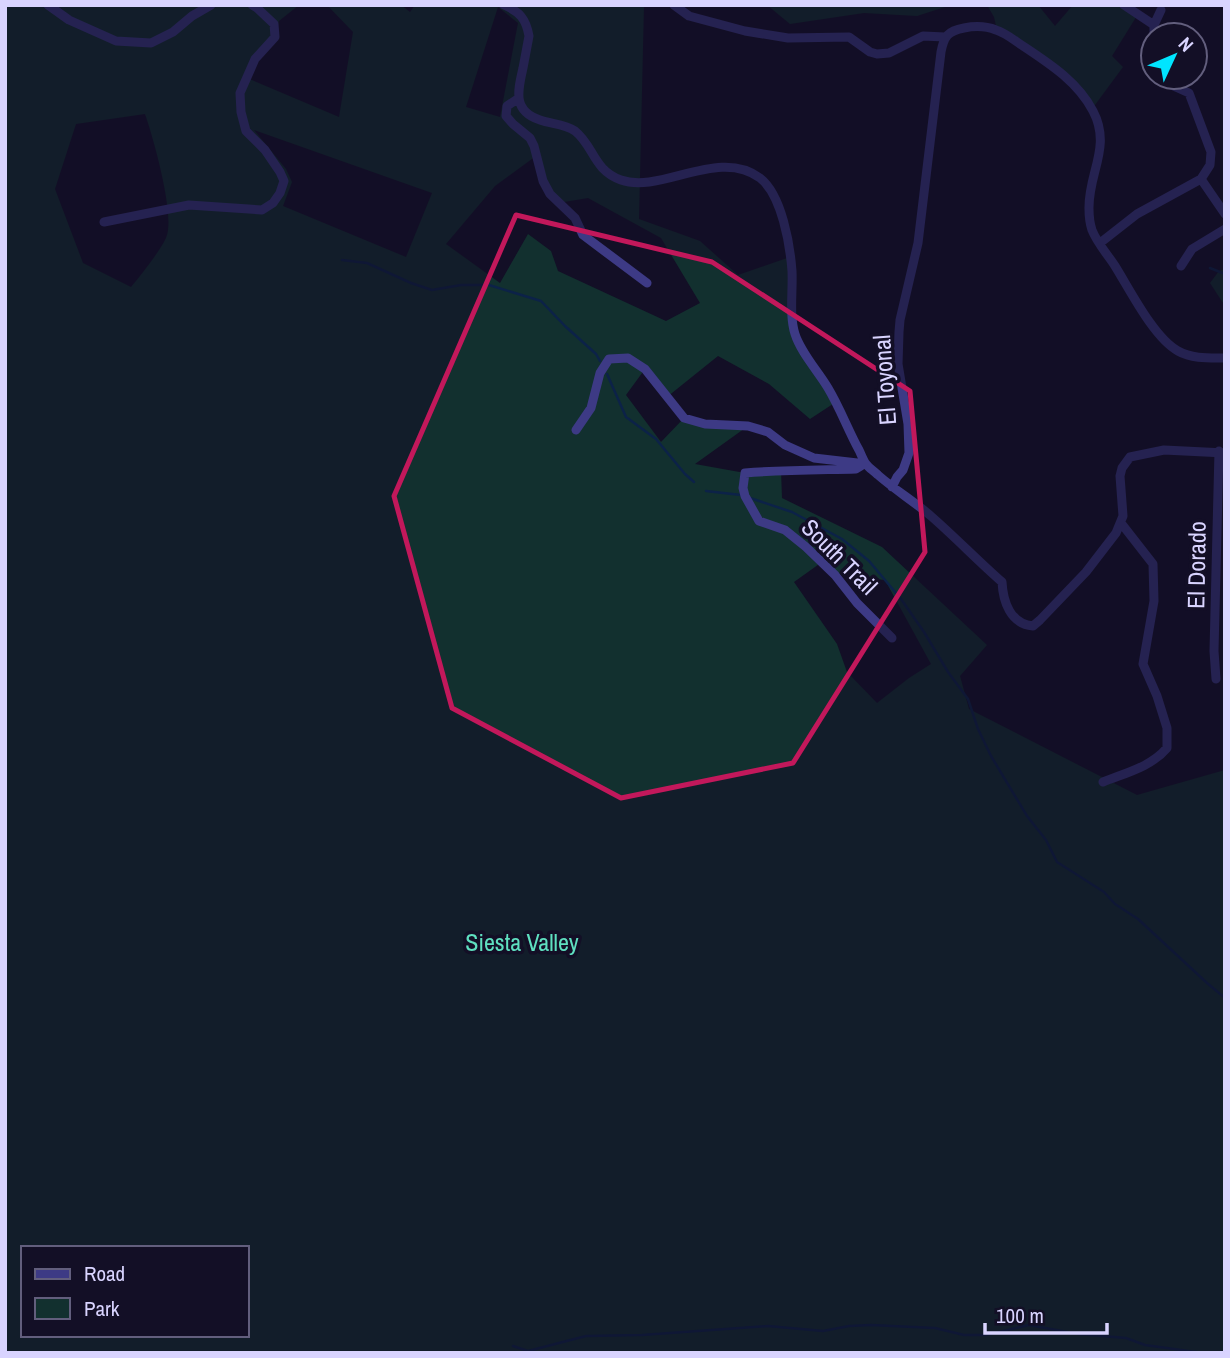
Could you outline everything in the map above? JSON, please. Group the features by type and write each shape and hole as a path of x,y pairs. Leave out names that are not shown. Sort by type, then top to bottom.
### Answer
{"street":[{"path":"48,5 69,20 116,41 151,43 173,32 211,5"},
{"path":"104,222 189,205 262,210 273,203 280,193 284,181 280,172 265,149 246,131 241,112 240,93 255,59 275,37 274,24 252,5"},
{"path":"504,5 522,15 528,29 519,97 506,106 506,116 530,138 550,194 575,218 583,235 647,283"},
{"path":"674,5 690,16 745,31 788,38 849,37 877,54 889,53 923,36 945,37 956,30 983,27 996,30 1054,67 1086,101 1099,124 1101,141 1089,201 1091,228 1163,340 1174,349 1190,356 1225,358"},
{"path":"1124,5 1143,21"},
{"path":"1157,21 1161,10"},
{"name":"El Toyonal","path":"519,97 523,110 529,116 574,131 596,162 619,180 630,183 653,182 692,171 725,168 749,172 763,180 777,202 789,248 796,336 836,402 866,464 892,487 903,470 909,453 908,424 898,364 899,332 918,243 937,72 945,37"},
{"path":"1100,243 1137,214 1201,179 1210,165 1211,152 1189,93 1185,91"},
{"path":"1201,179 1225,214"},
{"path":"1181,266 1192,249 1225,229"},
{"path":"576,430 591,408 600,373 609,359 628,358 645,369 684,418 705,425 748,426 768,432 785,445 814,458 866,464"},
{"path":"892,487 931,516 1002,582 1003,599 1010,613 1024,625 1033,626 1086,572 1116,533 1124,508 1120,476 1130,457 1164,450 1222,452"},
{"name":"El Dorado","path":"1216,679 1214,651 1222,452"},
{"name":"South Trail","path":"866,464 856,469 745,473 743,488 760,521 785,530 806,547 892,638"},
{"path":"1103,782 1144,766 1158,758 1167,748 1167,728 1143,664 1154,601 1153,564 1121,523"}],"highlighted area":[{"path":"516,215 712,262 910,391 925,552 793,763 621,798 452,708 394,496"}],"green space":[{"name":"Siesta Valley","path":"5,5 299,5 279,21 275,37 247,78 339,117 353,32 327,5 401,5 410,12 415,5 644,5 639,219 700,241 738,275 790,257 794,330 836,402 810,419 769,384 718,356 667,397 645,369 626,395 661,442 684,418 748,426 695,464 745,473 781,470 782,498 882,547 987,645 960,676 969,709 1137,795 1225,770 1225,1353 5,1353","holes":["498,7 518,23 500,117 466,107","145,114 166,196 168,228 166,238 131,287 83,263 55,189 76,124","254,130 432,193 406,257 283,206 292,182 286,169","536,156 543,184 564,202 588,198 661,238 700,303 666,321 558,271 551,251 528,234 500,283 446,244 495,186","822,562 835,575 885,580 931,664 877,703 847,672 837,644 794,582"]},
{"path":"767,5 951,5 917,16 864,13 790,24"},
{"path":"987,5 1038,5 1055,26 1073,5 1124,5 1138,14 1112,56 1123,67 1092,109 1073,85 997,30"},
{"path":"1225,269 1225,306 1210,283 1219,271"}],"waterway":[{"path":"342,260 367,263 432,290 461,285 489,285 541,301 600,361"},
{"path":"1210,268 1225,274"},
{"path":"607,374 626,417 656,439 694,482"},
{"path":"706,491 741,495"},
{"path":"750,498 792,512 842,539 869,561 901,599 968,699 991,756 1027,816 1046,840 1057,862 1104,892 1115,904 1138,919 1225,998"},
{"path":"513,1346 528,1351 586,1336 768,1326 823,1331 871,1325 935,1328 964,1335 986,1335 1029,1325 1078,1334 1126,1338 1145,1345 1203,1353"}]}
